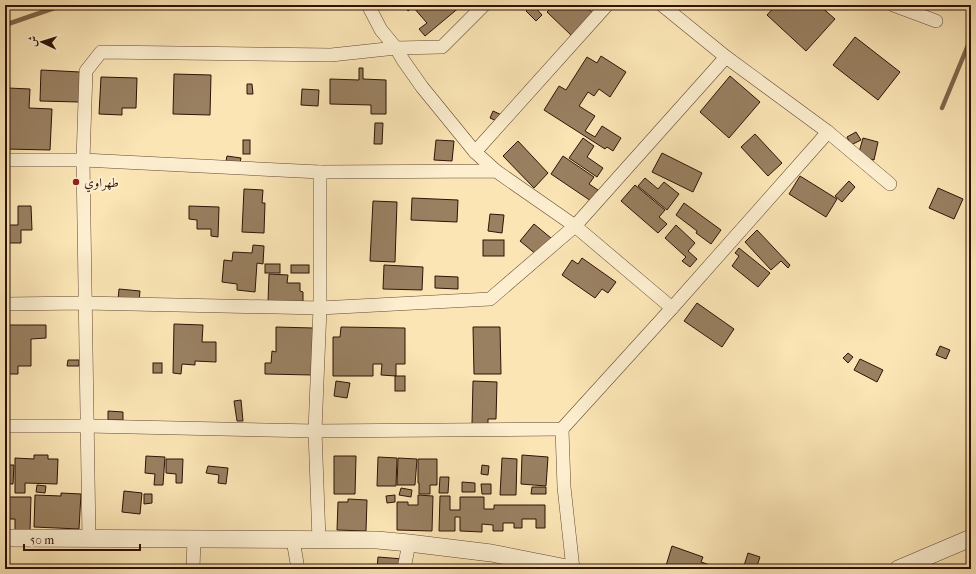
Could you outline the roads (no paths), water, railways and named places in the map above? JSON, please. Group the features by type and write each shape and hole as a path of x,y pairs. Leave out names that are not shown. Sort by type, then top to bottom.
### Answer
{"street":[{"path":"368,5 381,30 396,48 422,87 475,152 496,171 575,226 672,308"},
{"path":"89,539 83,160 86,70 102,52 331,55 396,48 442,47 484,5"},
{"path":"475,152 607,5"},
{"path":"662,5 726,57 828,132 890,184"},
{"path":"893,5 936,21"},
{"path":"5,304 85,303 320,308 490,299 575,226 726,57"},
{"path":"5,538 377,540 491,553 518,564 573,569 564,487 562,429 672,308 828,132"},
{"path":"5,160 83,160 320,172 496,171"},
{"path":"319,540 315,431 320,308 320,172"},
{"path":"5,426 87,426 315,431 562,429"},
{"path":"898,569 971,538"},
{"path":"193,569 194,539"},
{"path":"293,540 298,569"},
{"path":"404,569 409,543"}],"waterway":[{"path":"5,25 63,5"},
{"path":"942,108 971,38"}],"place":[{"name":"طهراوي","path":"76,182"}]}
